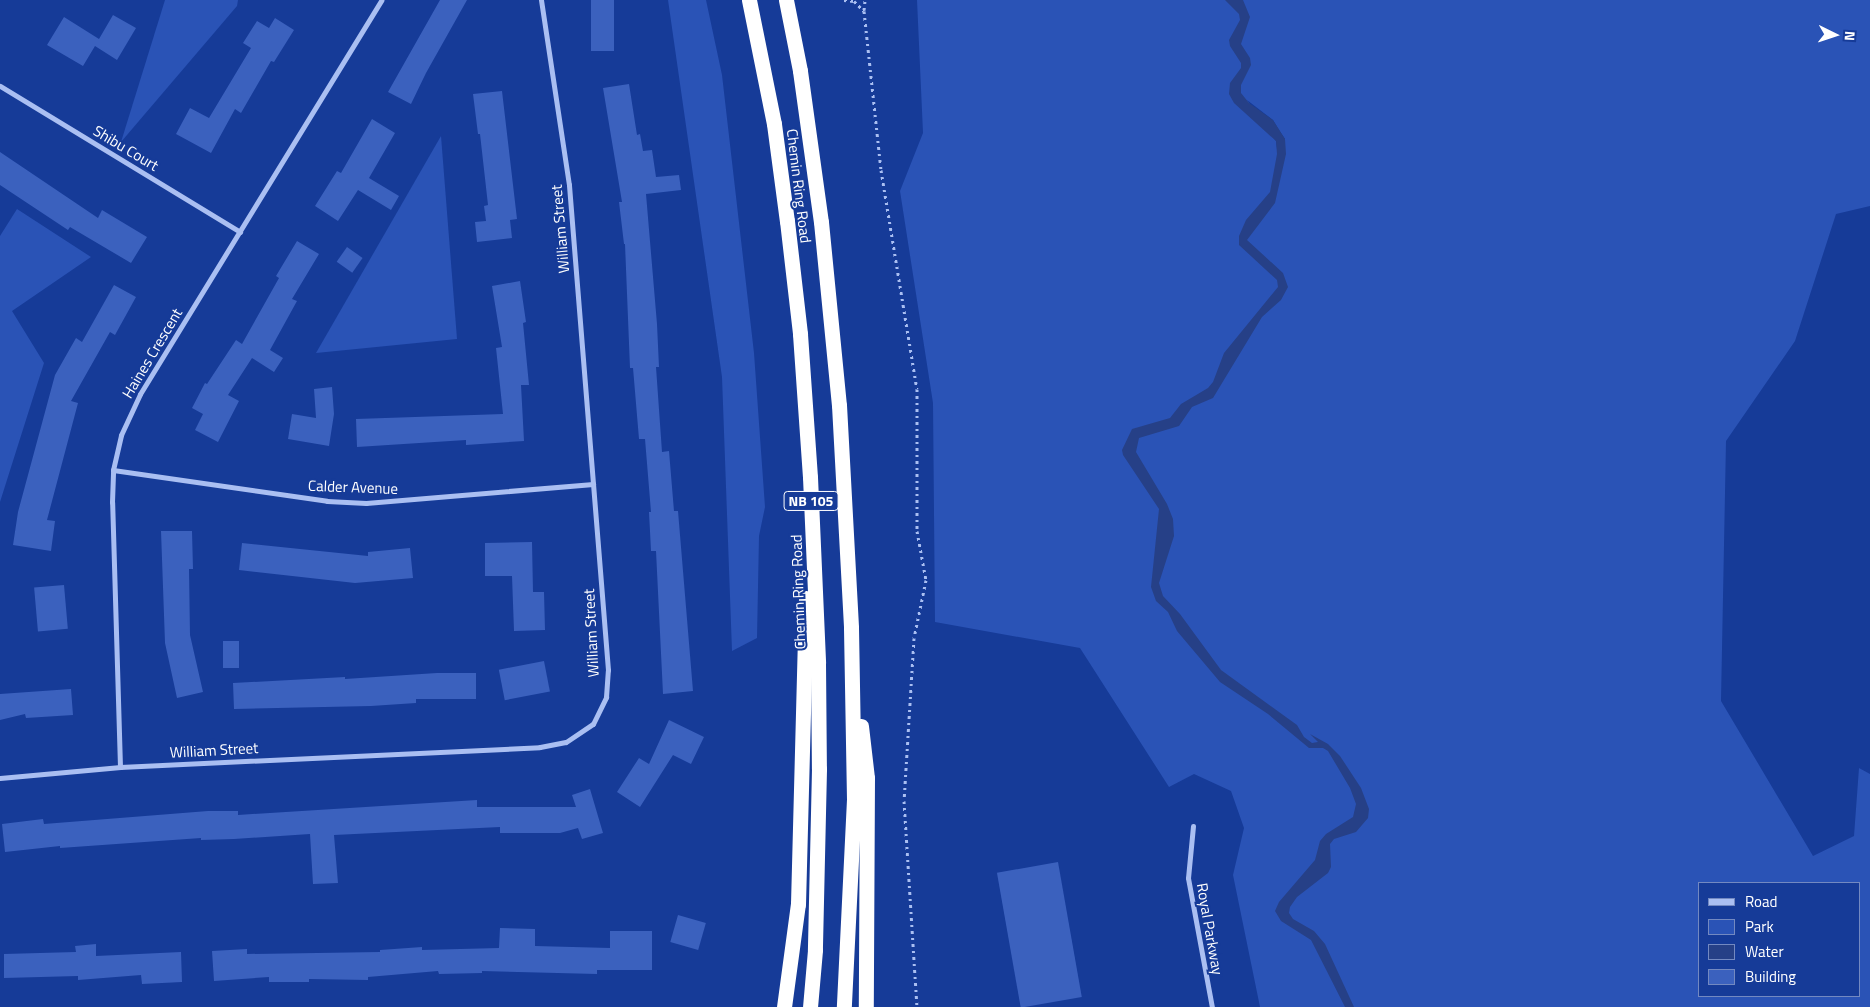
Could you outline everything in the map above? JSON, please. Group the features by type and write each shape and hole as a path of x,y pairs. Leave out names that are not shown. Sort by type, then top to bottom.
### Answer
{"highway":[{"name":"Chemin Ring Road","path":"749,0 774,124 787,221 800,334 810,476 818,663 819,769 815,950 810,1007"},
{"name":"Chemin Ring Road","path":"786,0 800,71 820,222 839,405 851,628 854,799 844,1007"},
{"path":"784,1007 798,904 810,476"},
{"path":"851,628 867,778 866,1007"}],"street":[{"name":"Haines Crescent","path":"120,767 113,470 121,435 140,394 381,0"},
{"name":"William Street","path":"0,778 120,767 540,747 566,742 593,724 606,697 608,670 569,184 541,0"},
{"name":"Shibu Court","path":"0,86 240,232"},
{"name":"Calder Avenue","path":"113,470 326,501 366,503 593,484"},
{"name":"Royal Parkway","path":"1193,826 1188,878 1212,1007"}],"path":[{"path":"844,0 854,1 864,11"},
{"path":"865,0 864,11 881,170 917,389 917,531 926,580 914,638 904,801 917,1007"}],"green space":[{"path":"165,0 238,0 237,6 121,142"},
{"path":"668,0 706,0 722,75 754,353 765,507 759,536 757,638 732,651 722,377"},
{"path":"917,0 1870,0 1870,206 1836,214 1795,341 1726,441 1721,701 1813,856 1854,836 1859,768 1870,774 1870,1007 1260,1007 1233,875 1244,828 1231,791 1194,774 1169,787 1080,648 935,622 933,403 900,191 923,133","holes":["1247,100 1273,120 1285,139 1277,149 1276,141"]},
{"path":"441,136 457,339 316,353"},
{"path":"17,209 91,257 12,311 44,363 0,502 0,236"}],"water":[{"path":"1225,0 1243,0 1250,17 1241,44 1250,58 1251,65 1241,85 1241,93 1249,103 1273,120 1285,139 1286,154 1275,203 1247,240 1283,273 1288,287 1281,300 1262,317 1213,398 1192,407 1179,426 1139,438 1136,452 1167,504 1173,519 1174,536 1159,583 1163,596 1180,614 1221,670 1297,725 1304,737 1312,743 1318,742 1310,734 1328,744 1340,756 1361,788 1369,809 1368,818 1356,832 1334,839 1330,844 1331,867 1328,873 1297,897 1290,907 1289,913 1293,919 1314,931 1325,944 1354,1007 1345,1007 1311,940 1281,921 1275,911 1279,902 1315,860 1320,841 1326,834 1353,817 1356,804 1350,788 1328,751 1323,748 1309,748 1268,714 1220,682 1177,631 1168,612 1156,601 1151,587 1159,509 1123,455 1122,450 1132,429 1170,418 1181,404 1208,388 1213,382 1224,353 1278,287 1277,280 1239,245 1239,236 1246,220 1270,192 1277,154 1276,141 1234,103 1229,94 1230,83 1241,68 1241,63 1230,46 1229,40 1240,20 1239,14"}],"building":[{"path":"440,0 467,0 411,104 388,92"},
{"path":"591,0 614,0 614,51 591,51"},
{"path":"113,15 136,28 117,60 95,46 83,66 47,45 64,17 99,39"},
{"path":"275,18 294,30 274,62 271,61 241,113 235,109 211,153 176,134 190,108 209,118 251,48 243,43 257,21 269,28"},
{"path":"629,84 637,135 640,134 643,151 652,150 656,177 679,175 681,190 646,194 657,324 659,367 656,367 662,452 669,451 674,511 678,511 693,691 663,694 656,551 651,551 649,512 651,512 645,439 639,439 633,368 630,368 625,244 619,202 622,202 603,88"},
{"path":"502,91 517,219 510,220 512,238 477,242 475,222 486,221 484,206 488,205 480,134 478,134 473,94"},
{"path":"372,119 395,133 369,178 399,196 391,210 358,190 338,221 315,206 337,171 341,173"},
{"path":"0,152 98,218 102,210 147,237 131,263 70,227 68,230 0,185"},
{"path":"297,241 319,254 292,299 297,301 270,350 283,358 274,372 252,358 228,395 239,401 218,442 195,430 203,414 192,408 205,383 207,384 236,340 242,344 279,278 276,276"},
{"path":"347,247 363,258 352,273 337,262"},
{"path":"520,281 526,322 523,323 529,385 521,385 524,441 466,445 466,440 357,447 356,419 503,414 496,348 502,347 492,286"},
{"path":"114,285 136,297 115,335 110,332 71,401 78,403 47,520 55,521 51,551 13,545 18,512 55,375 76,338 82,342"},
{"path":"332,387 334,414 329,446 288,439 292,414 316,418 314,389"},
{"path":"161,531 192,531 193,569 189,569 190,635 203,692 177,698 165,643"},
{"path":"532,542 533,592 544,592 545,630 514,631 512,576 485,576 485,543"},
{"path":"242,543 368,556 368,552 410,548 413,578 355,583 239,570"},
{"path":"64,585 68,629 38,631 34,588"},
{"path":"223,641 239,641 239,668 223,668"},
{"path":"544,661 550,691 505,700 499,670"},
{"path":"437,673 476,673 476,699 416,699 416,703 371,706 234,709 233,683"},
{"path":"71,689 73,715 26,718 25,714 0,720 0,694"},
{"path":"669,720 704,737 691,764 673,755 640,807 617,792 639,758 649,764"},
{"path":"590,789 603,833 582,839 578,828 560,833 500,833 500,827 334,835 338,883 313,884 310,834 234,839 201,840 201,838 60,848 60,846 5,852 2,824 43,819 44,824 208,811 238,811 238,815 477,800 477,807 576,807 572,795"},
{"path":"1058,862 1082,997 1021,1007 997,873"},
{"path":"678,915 706,923 698,950 670,942"},
{"path":"500,928 535,929 535,946 610,948 610,931 652,931 652,970 597,970 597,974 482,971 482,973 439,974 438,971 368,977 368,980 309,979 309,982 269,982 269,977 214,981 212,951 247,949 247,954 380,952 380,950 422,947 422,950 499,948"},
{"path":"96,944 96,956 181,952 182,982 142,984 141,975 78,980 78,976 4,978 4,954 76,952 75,946"}]}
